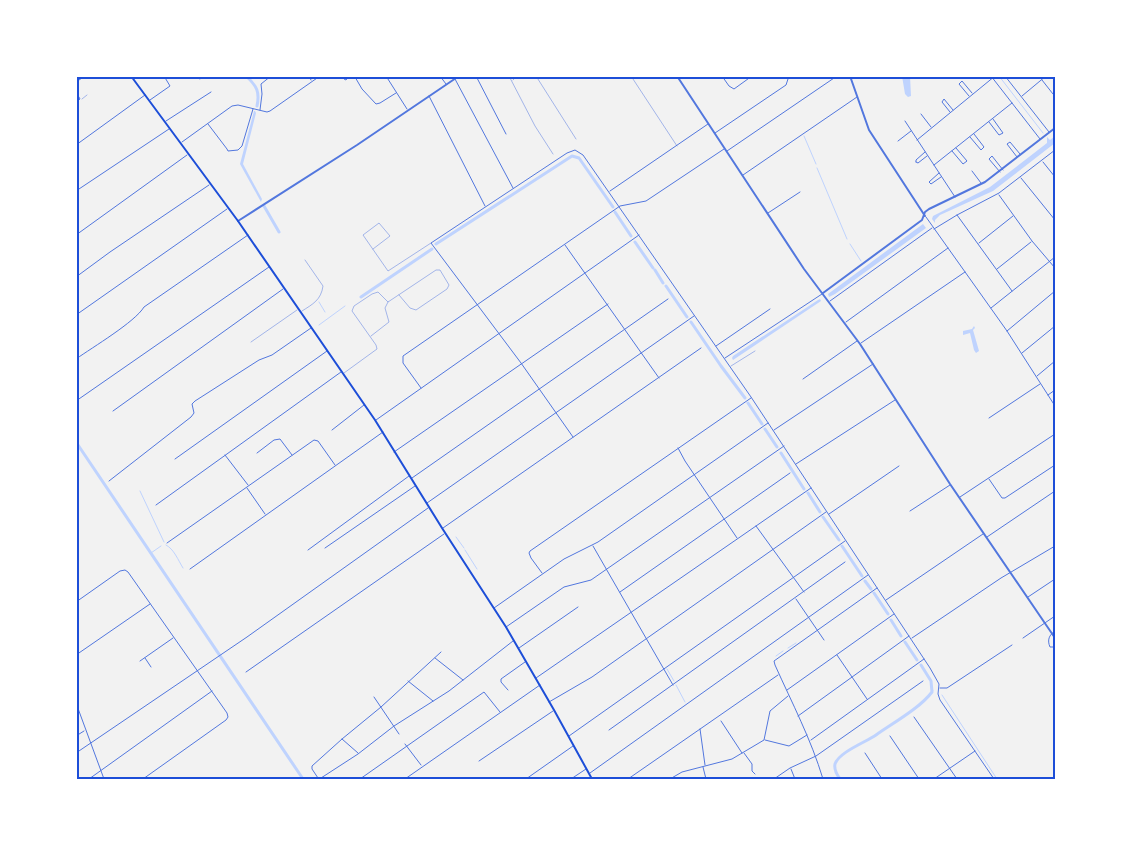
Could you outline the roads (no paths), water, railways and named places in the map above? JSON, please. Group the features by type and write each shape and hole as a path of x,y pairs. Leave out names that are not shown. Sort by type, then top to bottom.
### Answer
{"main road":[{"path":"131,76 248,235 383,432 429,508 506,627 592,779"}],"street":[{"path":"76,82 85,76"},
{"path":"150,100 170,86 164,76"},
{"path":"200,79 204,76"},
{"path":"260,110 261,84 271,76"},
{"path":"309,76 311,81"},
{"path":"181,143 232,106 238,105 267,112 270,111 320,76"},
{"path":"345,76 344,79 346,80 350,76 355,77 362,89 376,104 396,93"},
{"path":"386,76 408,111"},
{"path":"440,76 446,85"},
{"path":"238,221 459,76"},
{"path":"476,76 506,134"},
{"path":"677,76 767,214 822,294 858,341 959,498 1055,638"},
{"path":"722,76 729,86 734,89 752,76"},
{"path":"715,133 786,85 788,76"},
{"path":"421,388 403,363 402,358 620,206 646,201 837,76"},
{"path":"850,76 869,130 925,216 1007,331 1055,406"},
{"path":"1006,76 1049,132"},
{"path":"1021,96 1046,76"},
{"path":"917,140 993,77 1040,139"},
{"path":"456,79 513,189"},
{"path":"1042,80 1053,94"},
{"path":"969,97 959,84 962,81 973,94"},
{"path":"76,92 80,99 76,102"},
{"path":"166,122 211,92"},
{"path":"76,145 145,95"},
{"path":"429,96 486,206"},
{"path":"742,175 857,97"},
{"path":"950,112 942,100 945,99 954,110"},
{"path":"934,165 1012,103"},
{"path":"207,123 228,151 238,150 242,146 253,108"},
{"path":"921,114 932,127"},
{"path":"989,122 999,136 1003,133 992,119"},
{"path":"905,121 955,197"},
{"path":"609,192 708,124"},
{"path":"76,191 170,128"},
{"path":"724,359 822,294 922,220 929,209 981,184 1000,172 1055,128"},
{"path":"898,141 912,131"},
{"path":"970,137 981,150 984,147 974,134"},
{"path":"1018,158 1007,144 1010,142 1021,155"},
{"path":"952,151 963,164 967,162 956,148"},
{"path":"830,302 934,228 957,214 973,208 998,194 1055,150"},
{"path":"573,437 521,363 431,243 566,153 578,151 584,155 620,206 796,464 936,677 940,700 994,779"},
{"path":"926,152 916,162 918,163 928,156"},
{"path":"76,235 189,153"},
{"path":"1000,172 989,159 992,156 1003,170"},
{"path":"1042,160 1055,177"},
{"path":"972,171 981,184"},
{"path":"939,173 930,180 930,183 942,177"},
{"path":"1021,177 1055,220"},
{"path":"76,277 210,184"},
{"path":"767,214 800,192"},
{"path":"998,194 1032,241 1055,268"},
{"path":"76,315 228,208"},
{"path":"957,214 1012,291"},
{"path":"978,244 1014,215"},
{"path":"375,420 639,234"},
{"path":"76,359 132,320 142,312 144,307 248,235"},
{"path":"996,269 1032,241"},
{"path":"564,244 659,378"},
{"path":"845,323 948,248"},
{"path":"991,308 1055,258"},
{"path":"76,401 269,267"},
{"path":"860,344 965,272"},
{"path":"113,411 284,288"},
{"path":"1007,331 1055,291"},
{"path":"308,550 668,299"},
{"path":"394,452 608,304"},
{"path":"716,346 770,309"},
{"path":"426,503 694,316"},
{"path":"1022,354 1055,326"},
{"path":"109,481 191,417 194,412 192,404 195,401 259,360 272,355 311,328"},
{"path":"803,379 858,341"},
{"path":"442,528 701,348"},
{"path":"175,459 328,351"},
{"path":"1036,377 1055,361"},
{"path":"774,431 873,364"},
{"path":"156,504 343,372"},
{"path":"989,418 1041,384"},
{"path":"1048,395 1055,390"},
{"path":"543,574 531,558 530,551 751,397"},
{"path":"796,464 896,400"},
{"path":"332,430 365,405"},
{"path":"493,609 564,559 592,545 768,423"},
{"path":"190,569 383,432"},
{"path":"959,498 1055,434"},
{"path":"257,453 274,440 280,439 292,456"},
{"path":"167,543 248,485 316,440 336,465"},
{"path":"506,627 564,587 591,580 784,446"},
{"path":"678,448 737,539"},
{"path":"225,455 248,485"},
{"path":"988,478 1001,497 1005,498 1055,465"},
{"path":"829,514 899,466"},
{"path":"620,592 790,473"},
{"path":"910,511 950,484"},
{"path":"325,548 416,485"},
{"path":"246,487 265,514"},
{"path":"536,678 811,488"},
{"path":"986,537 1055,491"},
{"path":"76,754 429,508"},
{"path":"550,702 592,677 827,511"},
{"path":"756,526 804,592"},
{"path":"246,672 445,533"},
{"path":"886,600 984,533"},
{"path":"569,736 846,540"},
{"path":"592,545 673,685"},
{"path":"911,638 1010,572 1055,546"},
{"path":"609,730 796,599 845,562"},
{"path":"76,602 120,571 125,570 128,572 227,713 228,717 143,779"},
{"path":"589,774 869,575"},
{"path":"1027,598 1055,579"},
{"path":"823,779 808,735 774,664 775,660 877,588"},
{"path":"796,599 824,640"},
{"path":"76,655 150,604"},
{"path":"518,649 578,607"},
{"path":"786,691 791,685 894,614"},
{"path":"1023,638 1055,616"},
{"path":"1055,631 1049,638 1048,643 1052,648 1055,646"},
{"path":"798,716 909,636"},
{"path":"140,661 174,638"},
{"path":"441,652 312,766 318,778 321,778 358,754 394,726 463,680 514,641"},
{"path":"939,688 947,688 1012,644"},
{"path":"836,654 868,700"},
{"path":"434,657 463,680"},
{"path":"145,658 151,667"},
{"path":"810,740 924,659"},
{"path":"508,690 501,682 501,679 526,662"},
{"path":"628,779 779,674"},
{"path":"408,681 433,701"},
{"path":"774,779 790,768 816,756 923,681"},
{"path":"405,779 540,685"},
{"path":"89,779 212,691"},
{"path":"360,779 484,692 500,712"},
{"path":"764,740 770,711 788,695"},
{"path":"374,697 399,734"},
{"path":"76,703 104,779"},
{"path":"479,761 554,710"},
{"path":"914,717 957,779"},
{"path":"721,721 752,764 752,771 755,774"},
{"path":"700,728 706,779"},
{"path":"76,736 85,730"},
{"path":"670,779 682,772 732,759 764,740 789,746 808,735"},
{"path":"890,736 919,779"},
{"path":"342,739 358,754"},
{"path":"406,745 422,767"},
{"path":"526,779 574,746"},
{"path":"934,779 975,751"},
{"path":"865,753 882,779"},
{"path":"571,779 586,768"},
{"path":"790,768 795,779"}],"lane":[{"path":"509,76 535,126 553,154"},
{"path":"511,81 517,76"},
{"path":"536,76 576,139"},
{"path":"630,76 677,146"},
{"path":"80,99 87,95"},
{"path":"372,249 390,236 380,223 363,234 372,249 388,271 431,243"},
{"path":"251,342 318,300 324,286 306,260"},
{"path":"370,337 389,322 385,308 388,302 436,270 440,270 448,285 447,289 416,310 410,308 399,295"},
{"path":"343,372 376,350 376,344 352,311 352,307 378,292 388,302"},
{"path":"730,367 755,351"}],"water":[{"path":"902,76 910,76 911,96 908,97 905,94"},
{"path":"254,111 256,113 243,164 262,199 261,202 240,164"},
{"path":"1055,136 1055,143 993,191 940,215 935,220 935,223 932,219 933,216 990,187 1047,143 1047,137 1050,140"},
{"path":"923,224 926,228 829,297 828,294"},
{"path":"820,299 821,301 733,360 733,356"},
{"path":"974,326 973,330 979,351 976,353 970,333 963,335 963,331 972,329"}],"waterway":[{"path":"246,76 257,90 257,106"},
{"path":"999,76 1043,133"},
{"path":"804,136 816,164"},
{"path":"436,244 572,156 579,158 613,207"},
{"path":"817,168 847,239"},
{"path":"264,206 279,232"},
{"path":"615,212 631,236"},
{"path":"635,242 653,268"},
{"path":"850,244 861,261"},
{"path":"361,297 432,249"},
{"path":"655,270 663,283"},
{"path":"666,286 687,317"},
{"path":"319,302 325,312"},
{"path":"319,325 345,306"},
{"path":"691,322 745,398"},
{"path":"748,403 762,424"},
{"path":"765,429 777,447"},
{"path":"76,442 303,779"},
{"path":"781,453 804,489"},
{"path":"140,491 164,542"},
{"path":"808,493 820,512"},
{"path":"823,517 839,540"},
{"path":"456,537 464,548"},
{"path":"166,545 174,552 183,568"},
{"path":"151,553 161,546"},
{"path":"842,546 862,576"},
{"path":"465,550 477,569"},
{"path":"865,581 871,589"},
{"path":"874,593 888,614"},
{"path":"891,620 901,636"},
{"path":"905,642 917,660"},
{"path":"788,648 796,643"},
{"path":"776,656 783,651"},
{"path":"840,779 836,772 835,764 842,755 906,715 921,704 932,692 931,681 921,665"},
{"path":"667,669 674,681"},
{"path":"676,685 685,702"},
{"path":"942,695 997,779"}]}
